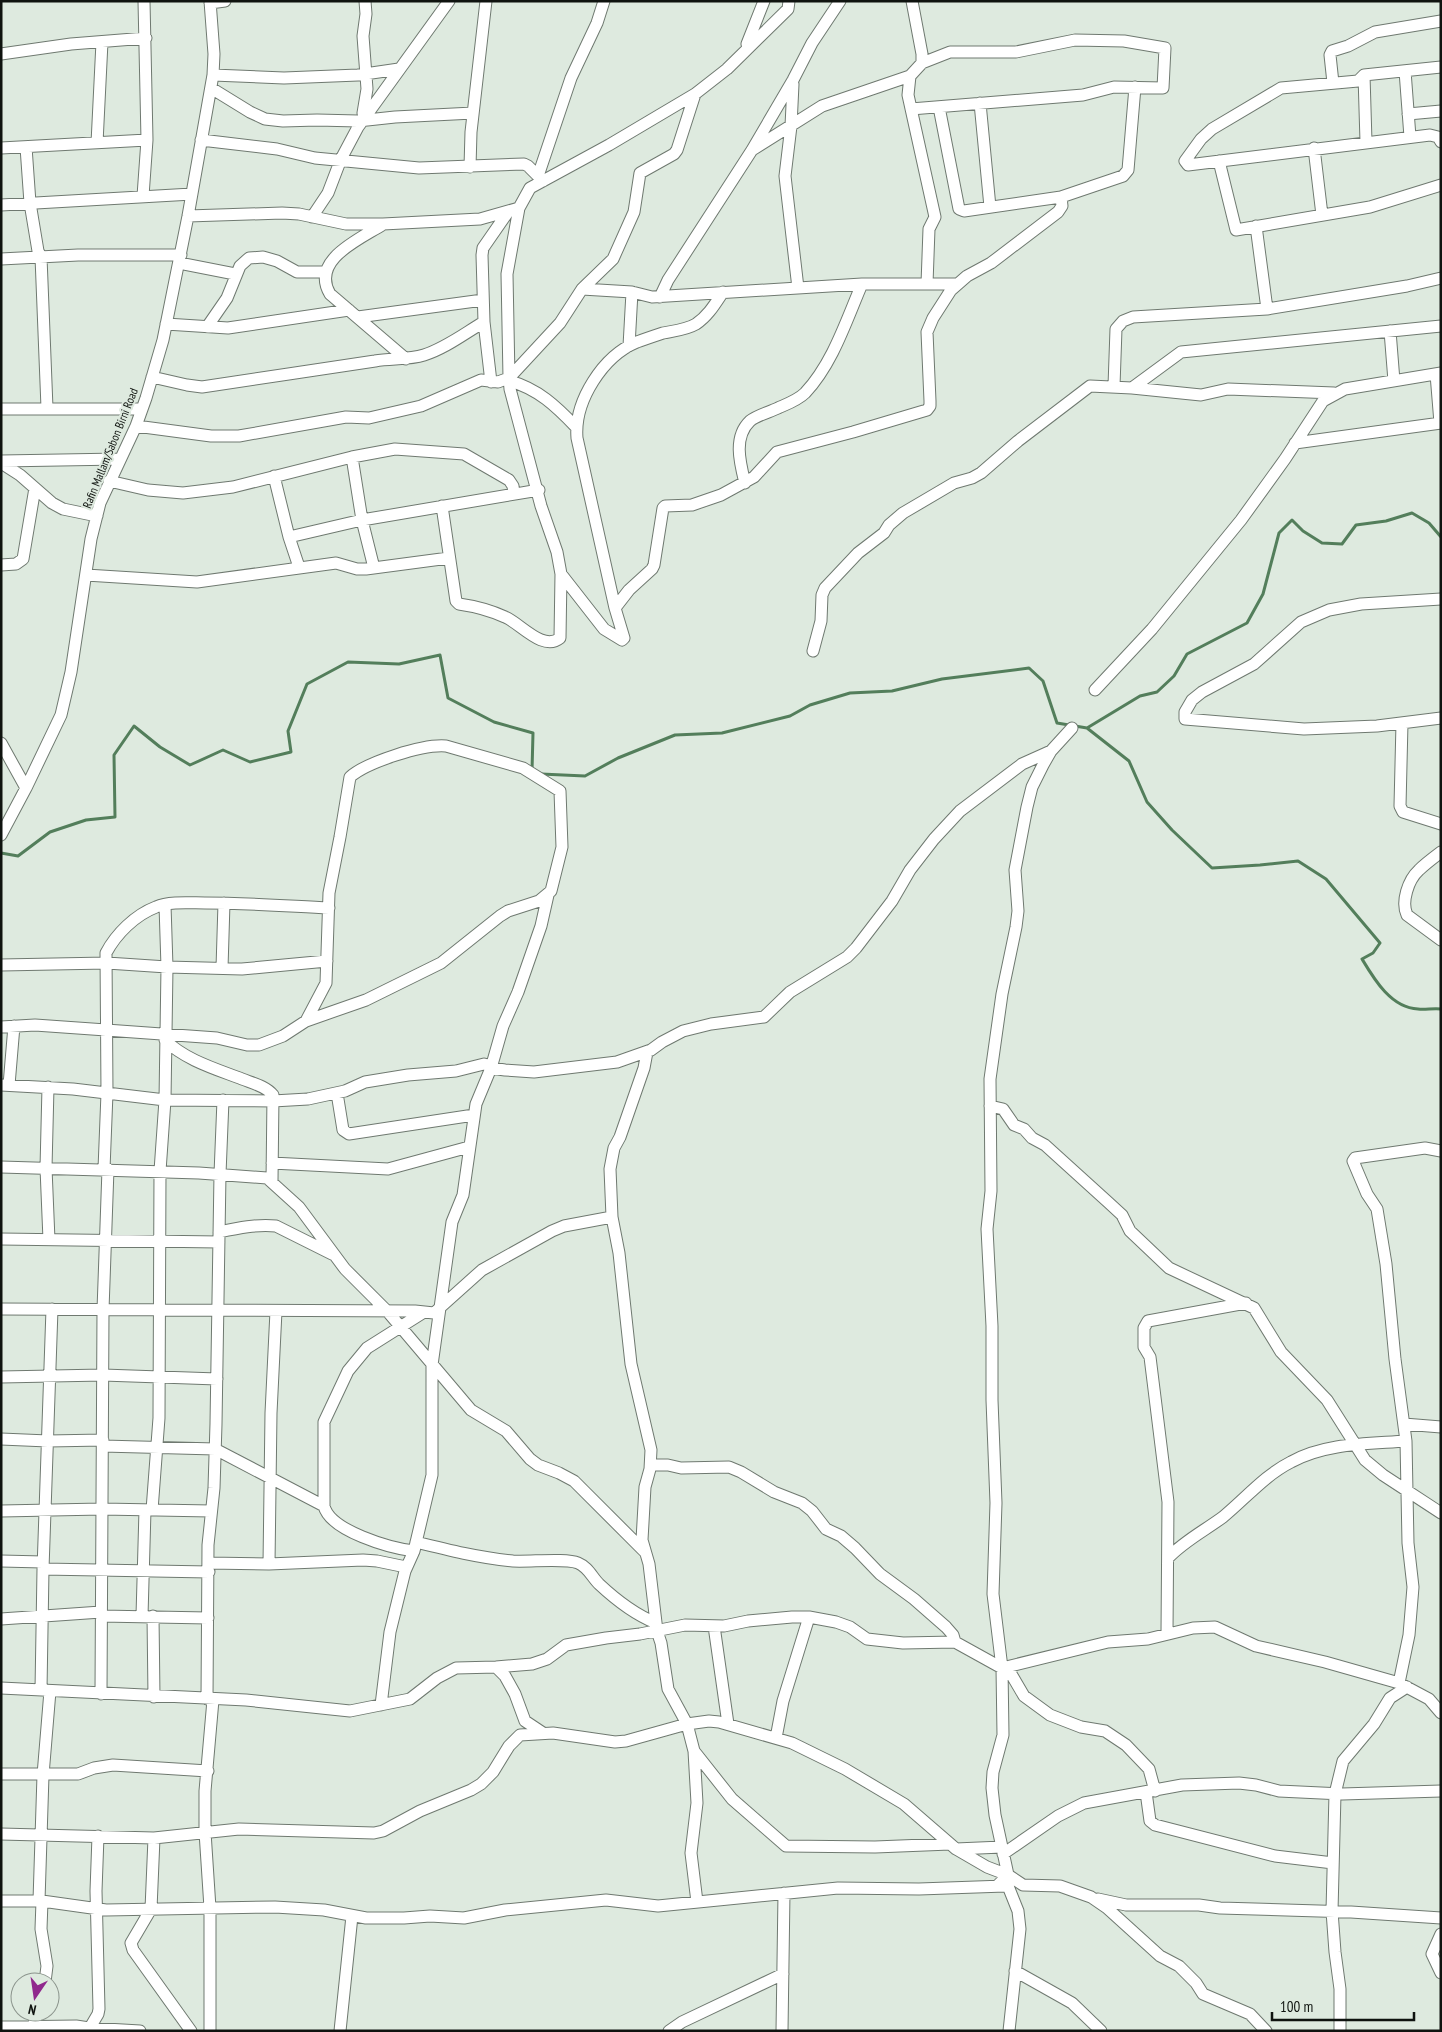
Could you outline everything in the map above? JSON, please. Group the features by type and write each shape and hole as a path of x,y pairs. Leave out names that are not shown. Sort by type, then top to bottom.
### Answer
{"street":[{"path":"143,196 147,140 144,1"},
{"path":"210,2 224,1"},
{"path":"365,1 366,14 363,36 367,96 363,113 365,120"},
{"path":"312,217 328,193 341,160 358,127 365,120 399,69 449,1"},
{"path":"470,167 473,113 486,1"},
{"path":"541,178 571,78 597,22 604,1"},
{"path":"746,48 764,1"},
{"path":"491,382 484,322 483,248 530,188 541,178 609,145 695,94 727,69 746,48 788,9 789,1"},
{"path":"660,297 668,280 752,150 793,80 812,43 840,1"},
{"path":"912,1 922,54 922,64"},
{"name":"Rafin Mallam/Sabon Birni Road","path":"1,835 26,788 63,707 71,672 86,575 100,503 136,426 152,377 166,324 180,259 213,75 214,54 210,2"},
{"path":"1333,84 1330,55 1332,51 1348,46 1375,32 1441,21"},
{"path":"1,54 146,38"},
{"path":"752,150 822,106 910,76 922,64 950,52 1016,52 1075,40 1124,41 1163,47 1165,50 1163,87 1114,87 1083,95 911,109"},
{"path":"97,143 102,42"},
{"path":"1441,67 1364,75 1358,81 1281,88 1212,130 1201,139 1186,161 1188,165 1314,148 1434,135 1441,142"},
{"path":"213,75 267,79 366,74 399,69"},
{"path":"1405,71 1410,137"},
{"path":"1364,75 1366,142"},
{"path":"910,76 908,87 911,109 935,217 929,229 927,284"},
{"path":"793,80 791,126 785,176 798,288"},
{"path":"939,106 959,209 964,211 1061,197 1126,174 1135,87"},
{"path":"210,88 265,119 283,121 365,120 473,113"},
{"path":"136,426 210,436 239,436 346,417 369,418 421,406 481,380 498,382 509,379 560,323 582,289 613,259 634,212 640,173 678,150 695,94"},
{"path":"980,103 990,207"},
{"path":"1408,114 1441,111"},
{"path":"1,148 147,140"},
{"path":"202,140 277,149 314,158 419,168 524,164 541,178"},
{"path":"26,146 30,203 40,257 47,408"},
{"path":"1314,148 1322,215"},
{"path":"1219,160 1236,229 1370,207 1441,185"},
{"path":"1,206 192,194"},
{"path":"614,608 654,565 662,508 665,506 692,505 746,483 754,477 776,452 927,410 930,406 930,401 927,332 933,318 957,284 967,276 991,263 1058,212 1062,206 1061,197"},
{"path":"188,216 282,213 346,224 383,224 466,221 514,210"},
{"path":"442,506 458,604 504,616 525,632 552,642 560,638 561,574 557,552 541,506 509,379 506,274 514,210"},
{"path":"383,224 340,252 330,262 326,272 327,288 330,294 406,359"},
{"path":"1256,226 1267,309"},
{"path":"1,259 78,255 180,259 235,274"},
{"path":"207,327 227,298 235,274 244,261 249,258 263,257 297,272 326,272"},
{"path":"1114,386 1116,329 1124,321 1134,317 1267,309 1407,286 1441,278"},
{"path":"582,289 632,292 660,297 862,284 957,284"},
{"path":"746,483 739,458 741,437 747,425 752,420 804,395 825,367 862,284"},
{"path":"629,346 632,292"},
{"path":"561,574 604,629 622,640 624,636 614,608 576,427 593,380 599,371 629,346 695,324 708,314 723,292"},
{"path":"166,324 228,328 483,300"},
{"path":"152,377 187,385 202,386 321,371 377,361 406,359 424,355 444,346 484,322"},
{"path":"1132,388 1181,352 1441,326"},
{"path":"1390,331 1394,381"},
{"path":"1095,690 1152,629 1192,581 1240,520 1323,401 1334,393 1345,389 1438,373 1440,423 1295,443"},
{"path":"509,379 536,391 554,404 576,427"},
{"path":"813,651 821,621 822,596 825,588 858,553 884,533 889,525 903,513 954,483 972,478 981,473 1025,435 1090,386 1114,386 1201,395 1228,389 1334,393"},
{"path":"1,409 142,409"},
{"path":"109,481 140,488 183,494 233,487 352,456 395,449 464,454 509,480 513,486 514,494"},
{"path":"352,456 362,520 374,568"},
{"path":"1,462 120,459"},
{"path":"1,462 20,475 52,504 63,509 97,516"},
{"path":"274,476 289,537 300,567"},
{"path":"1,565 16,564 23,559 35,488"},
{"path":"289,537 362,520 538,490"},
{"path":"86,575 197,582 336,563 357,569 449,558"},
{"path":"1441,599 1361,604 1329,610 1301,622 1254,664 1202,692 1192,700 1185,712 1185,719 1304,729 1377,726 1441,718"},
{"path":"1402,723 1400,806 1403,812 1441,824"},
{"path":"1009,2031 1019,1920 1015,1901 1005,1882 992,1788 993,1772 1003,1735 1004,1668 993,1594 996,1503 988,1229 991,1191 990,1079 1002,994 1018,911 1015,870 1032,787 1052,751 1072,728"},
{"path":"1,743 26,788"},
{"path":"306,1022 326,983 329,893 350,777 390,757 437,745 523,768 560,791 562,847 556,878 548,895 541,926 518,992 503,1026 474,1116 463,1195 452,1222 432,1365 432,1475 415,1546 406,1567 390,1632 382,1705"},
{"path":"14,1026 5,1085 48,1087 165,1100 273,1101 308,1099 337,1093 366,1082 408,1075 456,1071 484,1064 491,1068 534,1072 617,1062 647,1052 684,1031 711,1024 764,1017 790,992 847,957 877,922 910,870 934,839 960,811 1022,764 1052,751"},
{"path":"1441,852 1417,871 1411,882 1405,902 1405,910 1408,915 1441,940"},
{"path":"1,1027 35,1025 106,1030 165,1037 216,1038 247,1045 259,1045 283,1036 306,1022 366,1000 437,966 450,958 483,928 500,916 508,911 539,901 548,895"},
{"path":"101,1694 103,1310 106,1241 107,1093 106,953 116,937 135,918 156,906 182,903 224,903 329,908"},
{"path":"222,968 224,903"},
{"path":"154,1697 144,1570 157,1448 161,1310 160,1171 165,1100 167,967 165,905"},
{"path":"1,966 107,963 167,967 256,968 327,961"},
{"path":"165,1037 177,1051 207,1066 270,1091 273,1095 272,1181"},
{"path":"647,1052 644,1068 611,1159 610,1186 612,1217 619,1253 631,1364 651,1450 651,1465 645,1487 642,1540 646,1553 656,1627 661,1643 668,1689 687,1724 694,1751 697,1803 691,1853 697,1902"},
{"path":"48,1087 46,1168 49,1240"},
{"path":"337,1093 343,1130 349,1134 474,1116"},
{"path":"210,2031 210,1908 205,1832 205,1791 208,1771 210,1700 208,1545 215,1449 223,1100"},
{"path":"990,1106 1003,1109 1014,1125 1024,1129 1032,1138 1045,1145 1122,1215 1130,1231 1169,1268 1254,1308 1288,1361 1327,1400 1355,1446 1371,1465 1441,1513"},
{"path":"272,1164 388,1169 470,1147"},
{"path":"1337,2028 1340,1989 1332,1911 1335,1794 1343,1760 1374,1724 1390,1698 1403,1685 1413,1587 1408,1543 1406,1441 1395,1359 1386,1264 1377,1209 1367,1194 1353,1160 1355,1158 1425,1148 1441,1151"},
{"path":"1,1167 220,1174 262,1177 272,1181 299,1207 350,1274 388,1312 471,1410 506,1431 530,1459 538,1465 574,1481 646,1553"},
{"path":"1,1309 434,1313 482,1270 552,1231 564,1226 612,1217"},
{"path":"1,1239 160,1242 219,1237 258,1226 276,1226 335,1256"},
{"path":"1167,1633 1167,1486 1150,1357 1144,1347 1144,1328 1148,1321 1246,1303"},
{"path":"46,1972 41,1929 40,1835 46,1691 42,1615 44,1510 52,1309"},
{"path":"269,1564 271,1413 276,1311"},
{"path":"424,1312 399,1326 367,1348 357,1358 325,1417 324,1506 328,1517 343,1527 391,1547 415,1546 497,1559 533,1562 568,1561 578,1563 588,1570 597,1582 621,1602 656,1627"},
{"path":"1,1377 104,1375 217,1379"},
{"path":"1404,1424 1441,1427"},
{"path":"1,1439 103,1443 157,1448 215,1449 324,1506"},
{"path":"1168,1558 1184,1543 1218,1520 1267,1478 1289,1462 1312,1452 1406,1441"},
{"path":"651,1465 734,1469 774,1492 807,1506 826,1530 837,1533 876,1571 914,1599 946,1627 953,1635 954,1642"},
{"path":"1,1511 102,1509 211,1511"},
{"path":"1,1561 101,1570 209,1568 363,1560 386,1562 406,1567"},
{"path":"1,1619 42,1615 101,1614 208,1618"},
{"path":"776,1738 783,1701 809,1617"},
{"path":"1,1688 210,1700 246,1700 350,1711 410,1699 452,1669 541,1662 566,1645 656,1627 684,1625 714,1626 781,1618 809,1617 844,1624 867,1639 904,1643 954,1642 1004,1668 1024,1696 1050,1715 1074,1724 1105,1731 1126,1746 1149,1769 1150,1821 1155,1825 1275,1856 1333,1863"},
{"path":"714,1626 728,1724"},
{"path":"1004,1668 1108,1642 1148,1638 1204,1626 1215,1627 1256,1646 1325,1662 1403,1685 1430,1699 1441,1713"},
{"path":"496,1667 505,1676 515,1694 525,1721 543,1733"},
{"path":"1,1834 154,1838 239,1829 340,1832 383,1831 437,1803 471,1790 481,1784 493,1772 514,1739 520,1735 543,1733 615,1742 626,1741 687,1724 709,1721 728,1724 776,1738 816,1754 880,1788 904,1804 953,1846 987,1867 1005,1882"},
{"path":"694,1751 732,1799 758,1824 786,1846 953,1846 1002,1851 1072,1808 1084,1803 1196,1784 1239,1783 1279,1791 1335,1794 1441,1791"},
{"path":"1,1774 78,1774 94,1768 113,1765 208,1771"},
{"path":"89,2030 98,2014 96,1891 98,1836"},
{"path":"154,1838 151,1909 131,1940 133,1950 191,2031"},
{"path":"1,1902 40,1901 97,1909 311,1909 352,1916 404,1918 430,1916 469,1917 505,1910 606,1900 658,1906 838,1888 919,1890 1005,1882 1023,1885 1060,1886 1092,1897 1126,1905 1200,1905 1220,1908 1332,1911 1441,1918"},
{"path":"782,2031 784,1893"},
{"path":"1092,1897 1107,1908 1160,1956 1180,1966 1196,1983 1203,1994 1250,2014 1266,2031"},
{"path":"340,2031 352,1916"},
{"path":"1441,1934 1432,1954 1441,1973"},
{"path":"1015,1971 1067,2000 1101,2031"},
{"path":"669,2031 682,2022 783,1974"},
{"path":"1,2027 33,2029 76,2026 89,2030 140,2031"}],"waterway":[{"path":"1087,728 1140,696 1157,692 1174,676 1187,654 1247,623 1263,594 1279,533 1292,520 1303,531 1322,543 1342,544 1356,525 1386,521 1412,513 1429,523 1441,537"},
{"path":"1,853 18,856 50,832 86,820 115,817 114,755 134,726 160,747 190,765 223,750 250,762 291,752 288,731 307,684 348,662 399,664 440,655 448,698 494,722 533,733 532,771"},
{"path":"541,774 585,776 618,758 675,735 722,733 790,716 810,705 850,693 892,691 942,679 1029,668 1043,681 1057,723 1087,728 1129,761 1147,802 1172,830 1212,868 1298,861 1326,879 1380,943 1373,953 1362,959 1384,991 1400,1004 1408,1007 1441,1009"}]}
